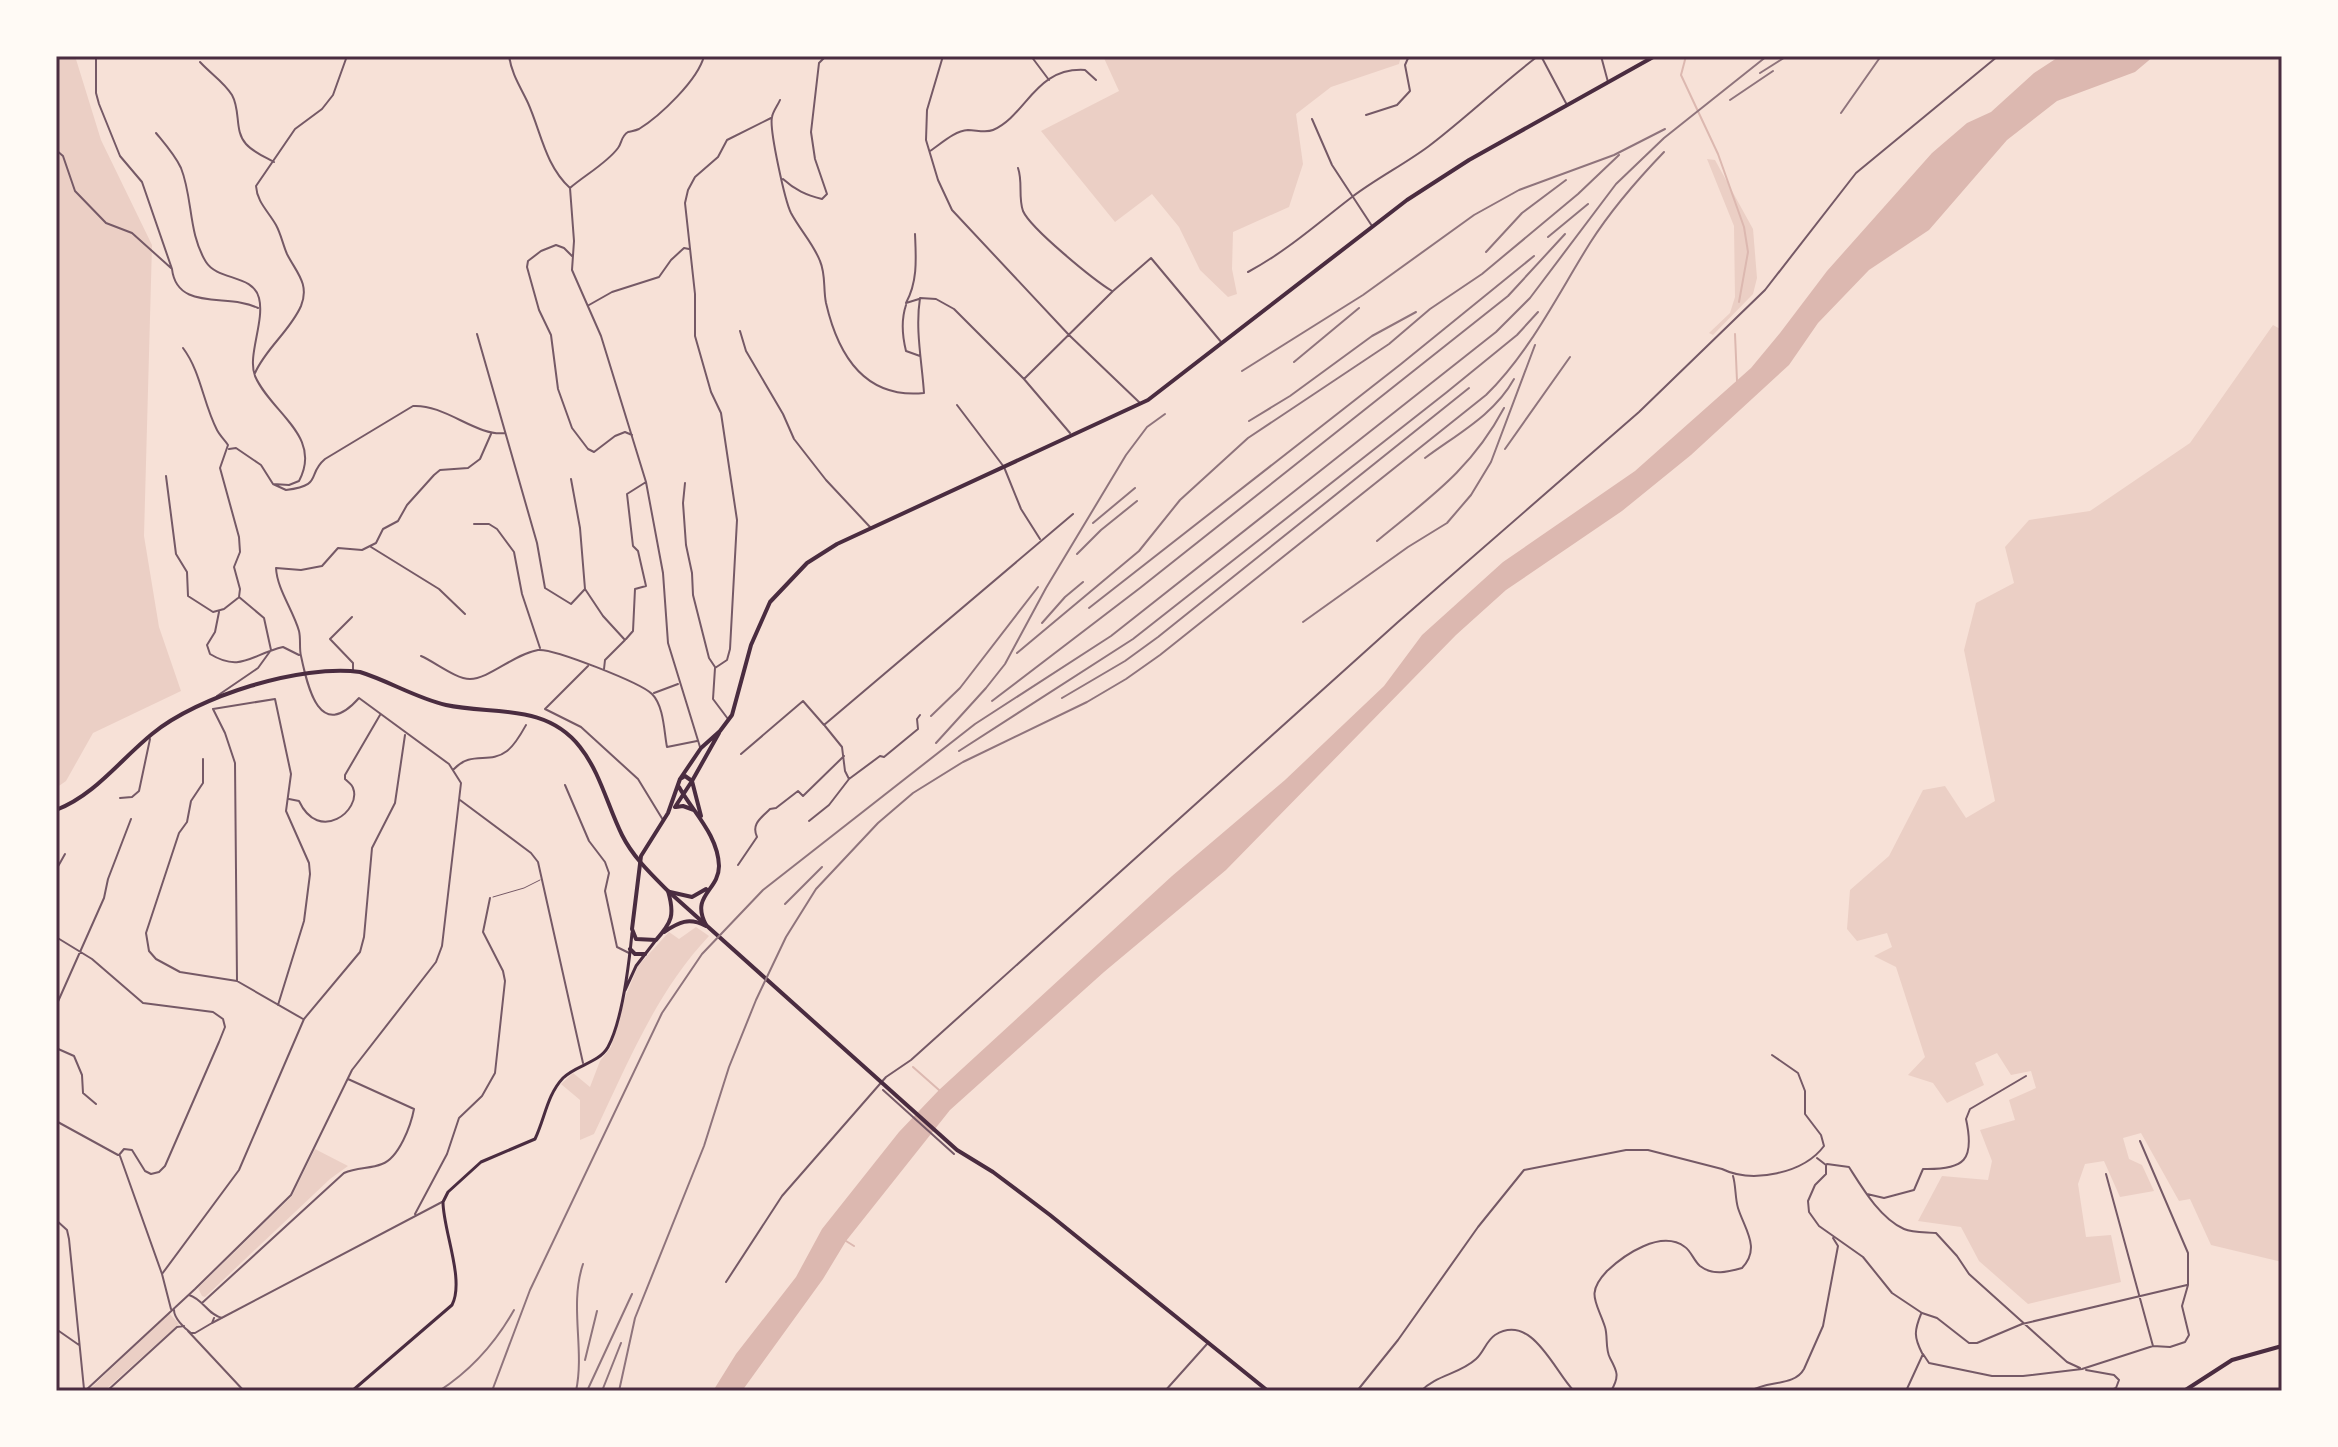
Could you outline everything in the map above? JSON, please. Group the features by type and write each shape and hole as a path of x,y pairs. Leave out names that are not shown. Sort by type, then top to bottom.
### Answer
{"main road":[{"path":"352,1391 452,1305 455,1299 443,1202 448,1192 481,1162 535,1139 557,1086 566,1075 583,1063 598,1058 607,1049 623,994 641,856 668,813 680,779 701,748 729,720 736,705 751,645 770,602 791,578 817,556 871,528 1141,404 1166,389 1373,227 1445,175 1655,56"},
{"path":"56,810 77,801 150,735 177,715 213,699 310,672 353,671 443,704 521,712 551,722 580,747 623,837 635,856 668,891 884,1082 956,1152 993,1172 1038,1206 1268,1391"},
{"path":"668,813 684,794 720,731"},
{"path":"680,779 685,776 692,781 719,866 700,908 708,927"},
{"path":"680,779 679,788 702,818"},
{"path":"675,807 688,807 702,818"},
{"path":"668,891 692,897 714,881"},
{"path":"623,994 636,966 662,933 674,910 668,891"},
{"path":"662,933 681,921 694,921 708,927"},
{"path":"632,929 636,939 656,940"},
{"path":"630,951 645,954"},
{"path":"2184,1391 2232,1360 2282,1346"}],"street":[{"path":"96,56 99,104 120,156 142,182 174,283 180,291 224,302 244,302 259,309"},
{"path":"255,374 267,351 302,305 304,288 277,227 257,196 256,186 295,129 322,109 333,95 347,56"},
{"path":"509,56 512,74 528,104 542,146 561,180 570,188 572,270 601,336 646,482 663,573 668,643 701,748"},
{"path":"570,188 618,148 623,136 629,131 636,131 661,111 686,86 702,64 704,56"},
{"path":"782,178 807,195 822,199 827,194 815,159 811,132 819,63 826,56"},
{"path":"943,56 927,110 926,140 938,180 952,210 1069,335 1141,404"},
{"path":"1031,56 1049,80"},
{"path":"1366,115 1397,105 1410,91 1405,65 1409,56"},
{"path":"1248,272 1276,257 1352,197 1430,146 1468,116 1498,86 1540,56 1568,106"},
{"path":"1601,56 1608,83"},
{"path":"726,1282 782,1196 884,1082 1398,622 1639,412 1765,290 1856,173 1998,56"},
{"path":"200,62 233,96 238,111 239,133 247,145 274,162"},
{"path":"929,152 957,132 990,131 1005,122 1049,80 1061,73 1076,70 1090,72 1096,80"},
{"path":"715,668 727,660 730,649 737,520 721,413 711,392 695,336 695,294 685,203 695,177 718,157 727,140 771,118 780,100"},
{"path":"771,118 791,213 814,247 825,272 825,301 840,346 867,381 890,391 924,393 918,335 920,298"},
{"path":"1312,119 1332,165 1373,227"},
{"path":"156,133 182,170 194,233 206,262 215,271 253,287 260,298 259,332 252,367 263,391 301,436 305,449 304,471 299,481 289,485 273,484"},
{"path":"56,150 63,156 75,191 106,223 132,233 172,269"},
{"path":"1018,168 1022,180 1021,204 1035,229 1096,282 1113,291"},
{"path":"915,234 916,269 912,293 903,315 902,338 906,351 921,356"},
{"path":"572,256 556,245 541,251 528,261 527,267 539,310 551,335 558,389 572,428 588,449 594,452 625,432 633,436"},
{"path":"588,306 612,292 659,277 674,257 684,248 690,249"},
{"path":"1024,379 1151,258 1223,344"},
{"path":"906,303 917,302 920,298 936,299 954,309 1024,379 1071,435"},
{"path":"740,331 746,351 794,439 826,480 871,528"},
{"path":"477,334 537,543 545,588 571,604 585,589"},
{"path":"183,348 194,364 215,427 229,449"},
{"path":"957,405 1004,467 1023,512 1041,541"},
{"path":"166,476 176,554 187,572 188,596 213,612 220,611 239,597 240,589 234,567 240,552 239,537 220,468 229,449 236,448 261,465 273,484 286,490 310,484 320,463 413,406 425,406 491,434 505,433"},
{"path":"85,1391 173,1306 188,1296 296,1189 347,1079 436,962 442,946 461,783 453,770 359,698 346,713 325,714 316,706 302,658 300,635 292,608 276,577 276,568 314,569 322,566 338,548 362,550 370,547 376,543 383,529 398,521 407,505 440,470 468,468 480,459 491,434"},
{"path":"571,479 580,528 585,589 603,616 625,640"},
{"path":"604,671 605,660 633,631 635,589 646,586 638,551 633,546 627,494 646,482"},
{"path":"685,483 683,503 693,595 709,658 715,668 713,699 729,720"},
{"path":"824,725 1073,514"},
{"path":"474,524 489,524 497,529 514,552 522,594 541,649"},
{"path":"370,547 439,589 465,614"},
{"path":"213,699 258,668 271,650 264,618 239,597"},
{"path":"220,611 215,632 207,645 212,656 238,664 283,647 292,649 302,658"},
{"path":"352,617 330,639 353,663 353,671"},
{"path":"421,656 469,679 480,678 514,657 541,649 590,664 652,694 660,711 667,747 698,740"},
{"path":"590,664 545,709 581,727 638,779 663,821"},
{"path":"652,694 679,683"},
{"path":"237,981 235,763 213,709 275,699 291,774 286,811 309,863 309,893 296,949 278,1005"},
{"path":"741,754 803,701 842,747 849,779"},
{"path":"288,799 299,801 316,821 335,821 344,815 354,795 345,775 380,715"},
{"path":"809,821 829,805 849,779 880,756 884,757 918,729 917,719 920,715"},
{"path":"453,770 465,759 498,756 508,750 526,725"},
{"path":"162,1274 239,1170 304,1019 360,952 372,848 395,803 405,734"},
{"path":"120,798 132,797 139,791 150,735"},
{"path":"738,865 757,837 755,825 770,809 776,808 798,791 803,796 844,756"},
{"path":"203,759 203,783 191,801 187,822 179,833 145,941 156,959 166,966 180,972 237,981 304,1019"},
{"path":"565,785 589,841 605,862 609,873 605,891 617,947 630,951"},
{"path":"459,799 531,853 538,862 583,1063"},
{"path":"56,1006 104,898 131,819"},
{"path":"56,870 65,854"},
{"path":"415,1214 447,1154 459,1118 482,1096 495,1073 505,981 483,932 490,898"},
{"path":"56,937 80,950 143,1003 213,1012 223,1018 225,1027 165,1166 151,1174 145,1171 132,1150 124,1149 119,1155"},
{"path":"56,1048 74,1056 82,1075 83,1093 96,1104"},
{"path":"1357,1391 1524,1170 1626,1150 1648,1150 1722,1169 1733,1175 1765,1177 1816,1157 1824,1146 1821,1135 1805,1114 1805,1091 1798,1073 1772,1055"},
{"path":"1866,1194 1884,1198 1914,1190 1923,1169 1941,1169 1962,1163 1969,1156 1971,1142 1966,1119 1970,1109 2026,1076"},
{"path":"202,1303 344,1173 356,1168 382,1165 396,1152 414,1109 347,1079"},
{"path":"883,1090 956,1152"},
{"path":"56,1121 119,1155 174,1315 244,1391"},
{"path":"1921,1312 1914,1337 1929,1363 1992,1376 2023,1376 2082,1369 2153,1346 2170,1347 2185,1342 2189,1335 2182,1306 2188,1285 2188,1253 2140,1141"},
{"path":"1816,1157 1826,1165 1849,1167 1866,1194 1906,1230 1936,1233 1969,1274 2067,1362 2082,1369 2114,1375 2119,1380 2116,1388 2109,1391"},
{"path":"1826,1165 1826,1174 1815,1185 1808,1201 1809,1212 1819,1226 1863,1257 1892,1293 1921,1312 1937,1318 1969,1343 1977,1343 2022,1324 2188,1285"},
{"path":"2106,1174 2153,1346"},
{"path":"1611,1391 1618,1374 1616,1364 1609,1357 1605,1327 1596,1311 1593,1295 1598,1281 1614,1264 1639,1248 1673,1241 1686,1247 1700,1266 1713,1272 1742,1268 1749,1261 1752,1246 1749,1228 1738,1208 1733,1175"},
{"path":"188,1331 195,1333 415,1214 443,1202"},
{"path":"56,1220 67,1230 69,1239 85,1391"},
{"path":"1751,1391 1758,1386 1791,1380 1800,1376 1804,1369 1827,1311 1838,1246 1833,1237"},
{"path":"195,1289 195,1296 211,1313 212,1323"},
{"path":"188,1296 195,1296"},
{"path":"211,1313 223,1318"},
{"path":"107,1391 177,1327 184,1326"},
{"path":"56,1329 80,1346"},
{"path":"1421,1391 1429,1383 1473,1362 1492,1337 1509,1330 1523,1332 1539,1343 1574,1391"},
{"path":"194,1339 195,1333"},
{"path":"1165,1391 1209,1343"},
{"path":"1906,1391 1923,1354"}],"lane":[{"path":"490,898 544,879"}],"shaded area":[{"path":"56,56 75,56 101,140 152,245 144,536 159,627 181,691 93,733 66,781 56,788"},
{"path":"1103,56 1401,56 1399,64 1331,87 1296,114 1303,164 1289,207 1233,232 1232,269 1237,294 1228,297 1200,270 1179,227 1152,194 1115,222 1041,131 1119,91"},
{"path":"2060,56 2154,56 2135,72 2057,101 2007,140 1929,230 1869,270 1818,323 1789,365 1691,455 1622,511 1506,590 1456,635 1226,870 1104,972 950,1110 846,1241 823,1279 742,1391 713,1391 736,1354 796,1277 822,1229 899,1132 939,1090 1172,876 1285,780 1384,686 1422,635 1503,562 1635,471 1751,368 1827,271 1932,153 1967,123 1991,112 2034,73"},
{"path":"1707,159 1715,160 1753,229 1757,278 1753,294 1713,335 1709,333 1730,313 1735,297 1734,226"},
{"path":"2273,325 2282,330 2282,1262 2211,1245 2190,1199 2179,1201 2141,1133 2123,1138 2129,1159 2142,1165 2154,1191 2120,1197 2104,1161 2085,1164 2078,1184 2086,1237 2111,1235 2121,1282 2028,1304 1979,1261 1961,1227 1918,1221 1942,1176 1988,1180 1992,1161 1980,1130 2015,1120 2009,1100 2036,1088 2031,1071 2011,1075 1997,1053 1975,1063 1984,1085 1947,1103 1933,1083 1908,1075 1925,1057 1896,967 1874,956 1892,947 1887,933 1857,941 1847,929 1850,890 1889,856 1923,790 1945,786 1966,818 1995,801 1964,650 1976,603 2014,583 2005,547 2029,520 2090,511 2190,443"},
{"path":"696,927 709,936 658,1005 594,1134 580,1140 580,1100 561,1084 573,1073 590,1087 600,1061 611,1047 638,966 669,932 679,939"},
{"path":"315,1149 348,1166 330,1179 205,1297 202,1296 198,1288 292,1196"},
{"path":"169,1313 179,1324 104,1391 88,1391"}],"waterway":[{"path":"1686,56 1681,75 1718,154 1744,227 1748,252 1739,302"},
{"path":"1735,334 1737,381"},
{"path":"913,1067 939,1090"},
{"path":"846,1241 854,1246"},
{"path":"2275,1391 2282,1388"}],"railway":[{"path":"492,1391 530,1290 662,1013 702,954 763,890 975,724 1111,636 1496,332 1530,298 1616,184 1664,138 1767,56"},
{"path":"1760,73 1787,56"},
{"path":"1841,113 1881,56"},
{"path":"1730,100 1773,71"},
{"path":"1242,371 1363,295 1474,215 1519,190 1614,155 1665,129"},
{"path":"619,1391 635,1318 704,1146 729,1067 786,937 816,889 878,823 913,793 963,762 1087,702 1126,679 1486,395 1530,341 1607,219 1664,152"},
{"path":"1017,653 1139,551 1180,500 1248,438 1389,344 1430,309 1482,274 1578,194 1619,155"},
{"path":"1486,252 1522,213 1566,180"},
{"path":"1548,237 1588,204"},
{"path":"992,701 1140,588 1508,296 1565,234"},
{"path":"1089,608 1534,256"},
{"path":"1294,362 1359,308"},
{"path":"1249,421 1290,396 1372,336 1416,312"},
{"path":"959,751 1133,639 1447,392 1517,335 1538,312"},
{"path":"1303,622 1447,523 1471,495 1491,462 1535,345"},
{"path":"1505,449 1570,357"},
{"path":"1425,458 1485,413 1514,379"},
{"path":"1062,698 1125,661 1158,637 1469,388"},
{"path":"1377,541 1448,482 1478,449 1504,408"},
{"path":"936,743 1005,664 1046,588 1126,455 1147,427 1165,414"},
{"path":"1093,523 1135,488"},
{"path":"1077,554 1137,501"},
{"path":"1042,623 1083,582"},
{"path":"931,716 960,688 1038,587"},
{"path":"785,904 822,867"},
{"path":"576,1391 579,1359 577,1296 583,1264"},
{"path":"587,1391 632,1294"},
{"path":"439,1391 481,1355 514,1310"},
{"path":"585,1360 597,1311"},
{"path":"602,1391 621,1343"}]}
